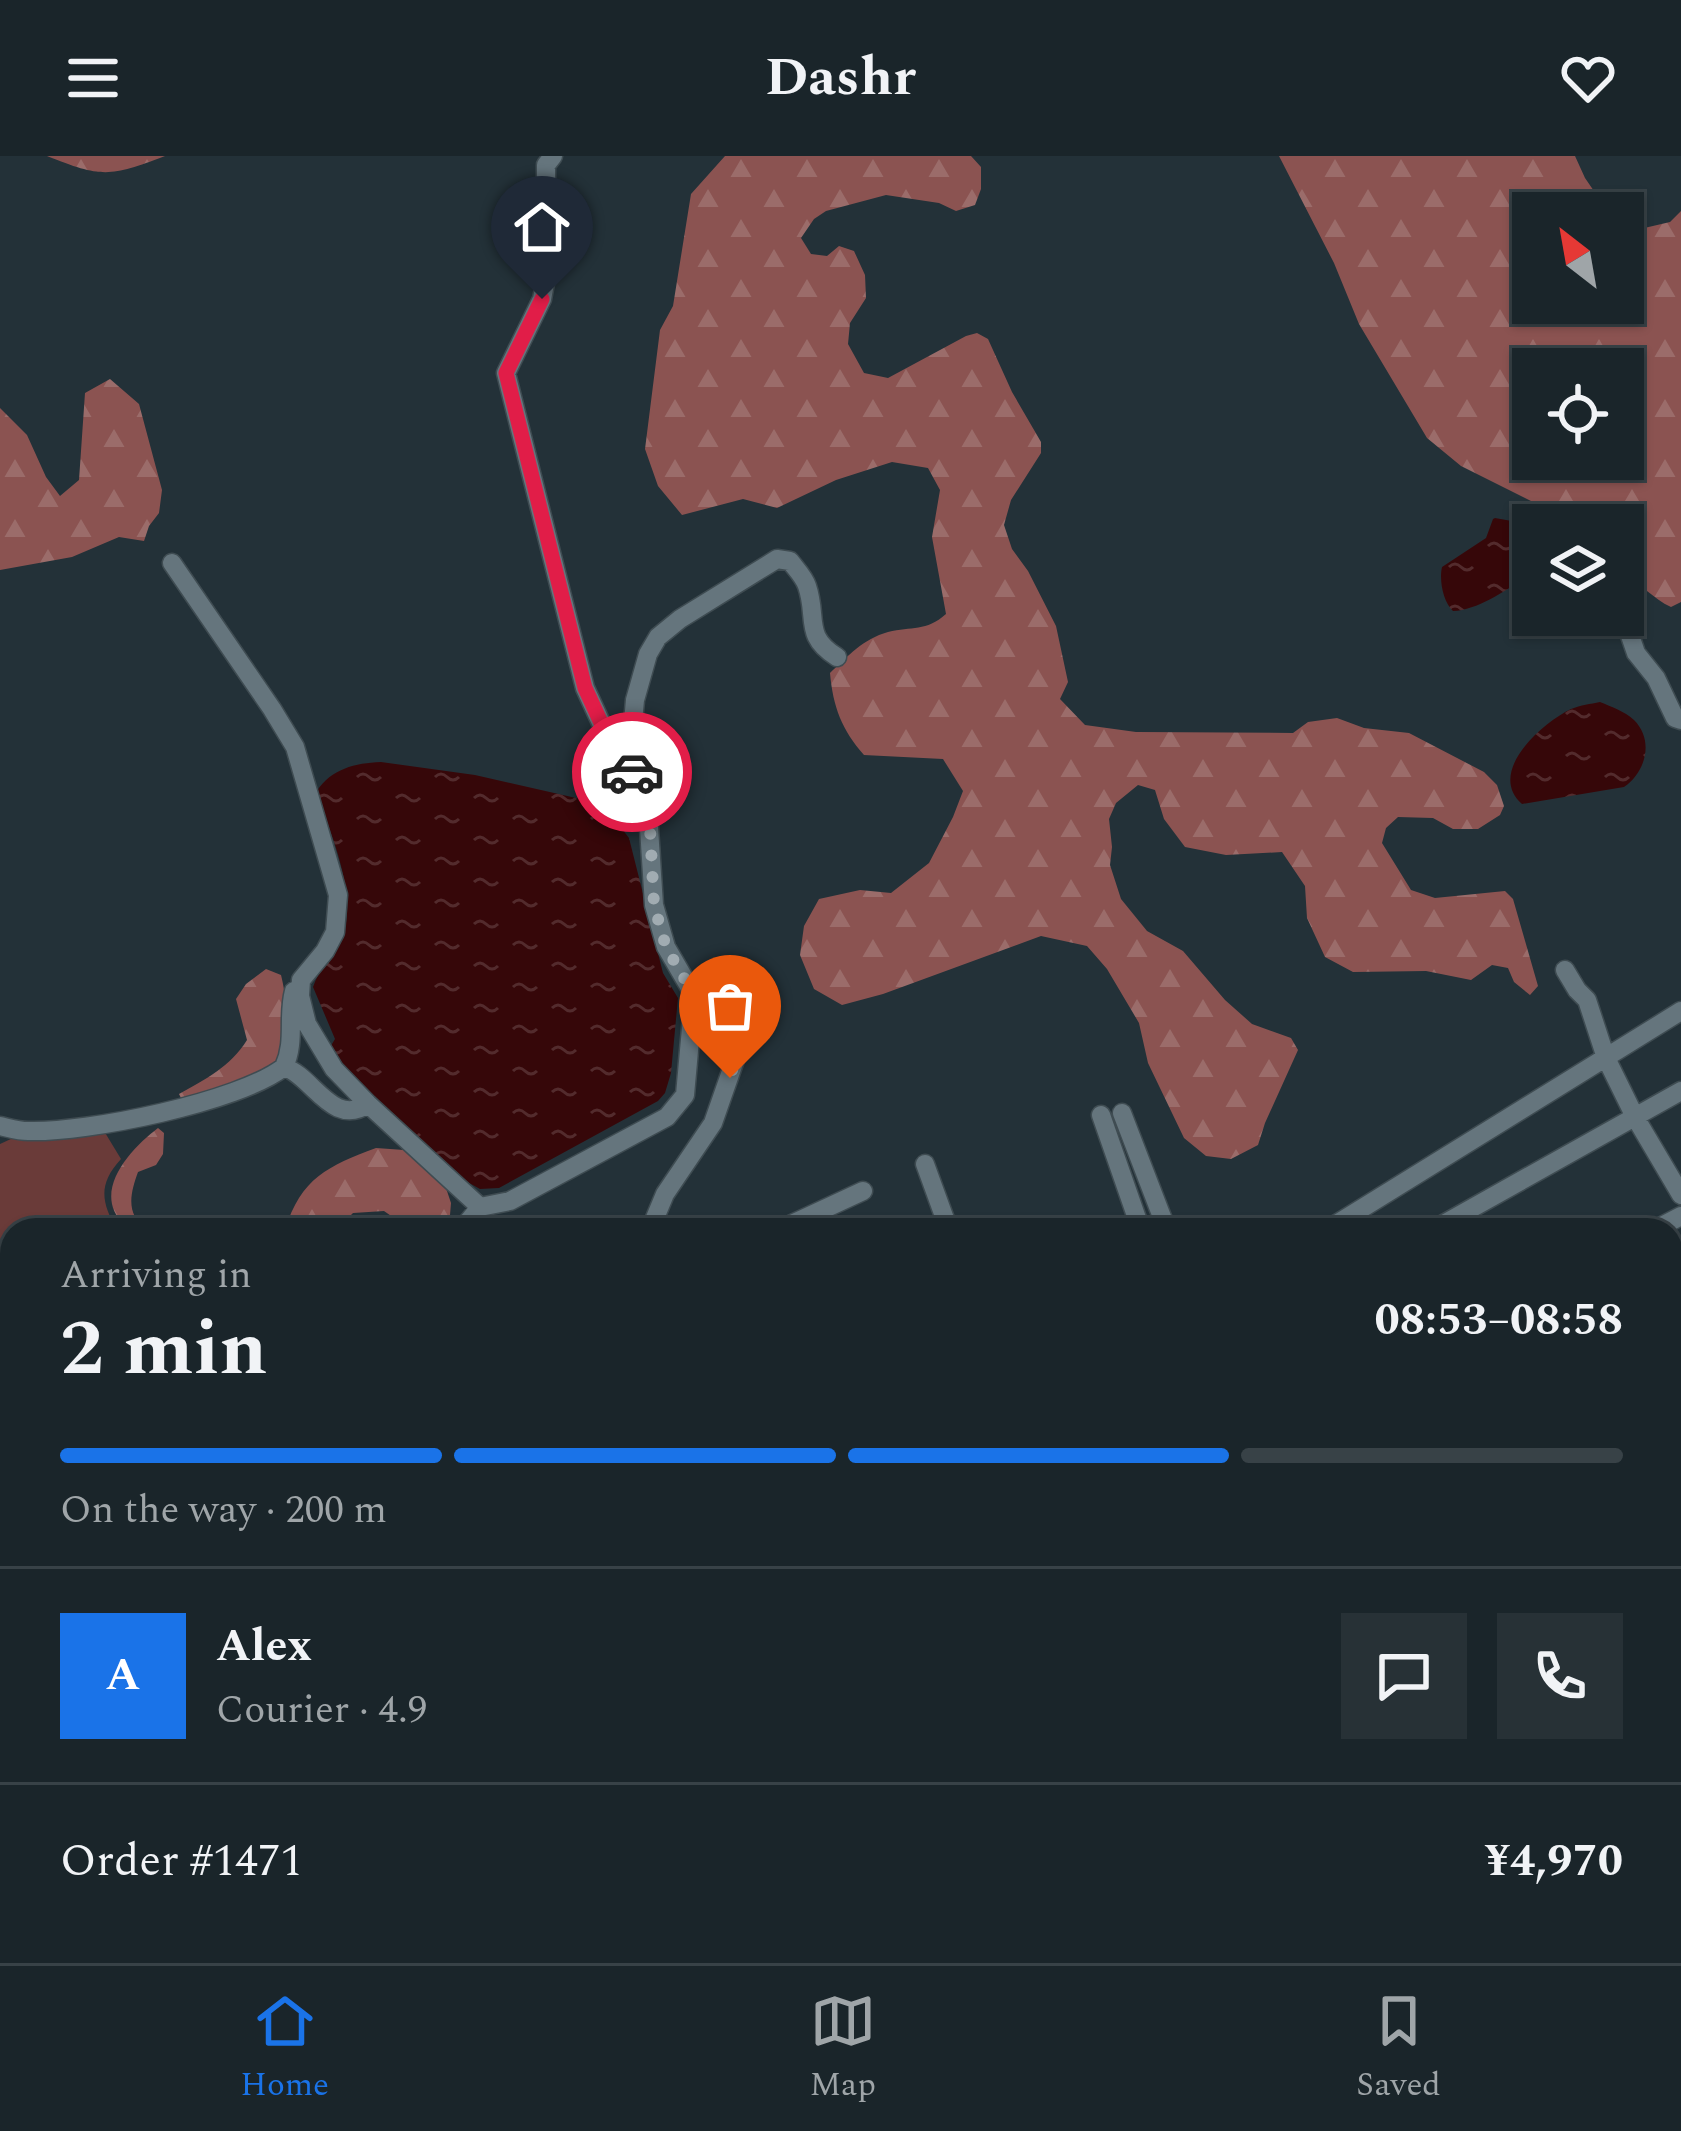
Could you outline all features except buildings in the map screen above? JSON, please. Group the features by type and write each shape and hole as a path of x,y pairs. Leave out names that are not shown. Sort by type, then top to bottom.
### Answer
{"street":[{"path":"554,156 546,164 542,299 506,373 585,688 642,796 650,828 654,905 666,947 694,995 710,1009 735,1060 713,1123 665,1194 655,1218"},
{"path":"629,766 635,700 648,654 658,638 680,619 777,559 790,561 807,583 815,638 837,657"},
{"path":"0,1126 46,1130 137,1117 245,1090 284,1067 292,1043 292,994 335,932 338,895 295,747 172,562"},
{"path":"1630,636 1675,718 1681,720"},
{"path":"1565,970 1587,1000 1606,1058 1681,1195"},
{"path":"301,980 302,1007 334,1069 480,1207"},
{"path":"470,1218 480,1207 510,1201 667,1117 685,1095 694,995"},
{"path":"1353,1218 1681,1011"},
{"path":"284,1067 296,1071 340,1109 358,1111 368,1104"},
{"path":"1454,1218 1681,1091"},
{"path":"1122,1113 1162,1218"},
{"path":"1101,1115 1137,1218"},
{"path":"925,1164 945,1218"},
{"path":"823,1218 863,1191"}],"green space":[{"path":"47,156 165,156 106,172"},
{"path":"725,156 971,156 981,167 975,205 956,211 939,203 886,195 826,211 801,238 811,254 827,256 839,246 854,251 865,275 866,298 850,323 848,344 864,373 888,378 966,336 977,333 988,339 1041,442 1041,453 1011,500 1004,525 1012,549 1056,626 1068,682 1060,699 1085,725 1136,732 1293,733 1308,722 1337,718 1364,728 1409,733 1484,772 1497,785 1504,806 1500,815 1478,829 1453,829 1433,818 1398,817 1386,828 1382,843 1411,890 1435,898 1505,891 1513,899 1538,986 1530,995 1514,982 1508,968 1492,965 1471,980 1426,971 1353,972 1325,957 1307,918 1305,886 1282,852 1226,855 1185,847 1164,819 1155,790 1138,785 1116,803 1109,819 1110,865 1121,899 1147,931 1183,951 1252,1024 1291,1038 1298,1050 1258,1145 1231,1159 1206,1156 1184,1138 1148,1063 1139,1023 1107,969 1087,946 1041,936 842,1005 814,989 800,955 804,926 819,899 860,890 891,893 929,863 963,791 943,759 864,755 840,717 830,673 871,639 925,626 946,614 932,537 940,490 928,468 892,462 836,480 777,508 743,499 682,515 658,486 645,449 660,330 673,306 691,194"},
{"path":"1279,156 1575,156 1595,192 1512,192 1512,324 1644,324 1644,228 1670,222 1681,211 1681,602 1671,607 1644,589 1644,504 1537,504 1461,466 1427,438 1359,324 1334,263"},
{"path":"110,379 139,404 162,490 159,513 144,541 119,537 72,557 0,570 0,408 27,435 60,496 79,480 85,393"},
{"path":"266,969 281,975 285,994 287,1031 279,1060 247,1080 182,1100 179,1094 225,1065 247,1040 236,999"},
{"path":"158,1128 164,1133 163,1154 156,1165 138,1172 132,1196 136,1218 118,1218 111,1193 118,1171"},
{"path":"376,1148 404,1150 446,1188 450,1215 394,1218 384,1211 353,1213 348,1218 290,1218 308,1186 344,1161"}],"shaded area":[{"path":"104,1131 121,1159 105,1185 111,1218 0,1218 0,1144 13,1138 24,1141"}],"water":[{"path":"1493,519 1512,521 1512,586 1484,602 1453,611 1443,590 1442,567 1486,538"},
{"path":"1600,702 1626,714 1640,728 1646,747 1637,774 1624,787 1522,804 1510,778 1522,750 1559,716"},
{"path":"381,762 475,775 585,800 619,825 629,838 663,973 678,998 671,1073 658,1101 499,1188 480,1189 462,1179 329,1049 335,1039 313,987 342,938 347,903 341,864 317,791 344,769"}],"way so far":[{"path":"632,772 650,828 654,905 666,947 729,1042 735,1060 730,1078"}],"route":[{"path":"542,299 506,373 585,688 632,772"}]}
